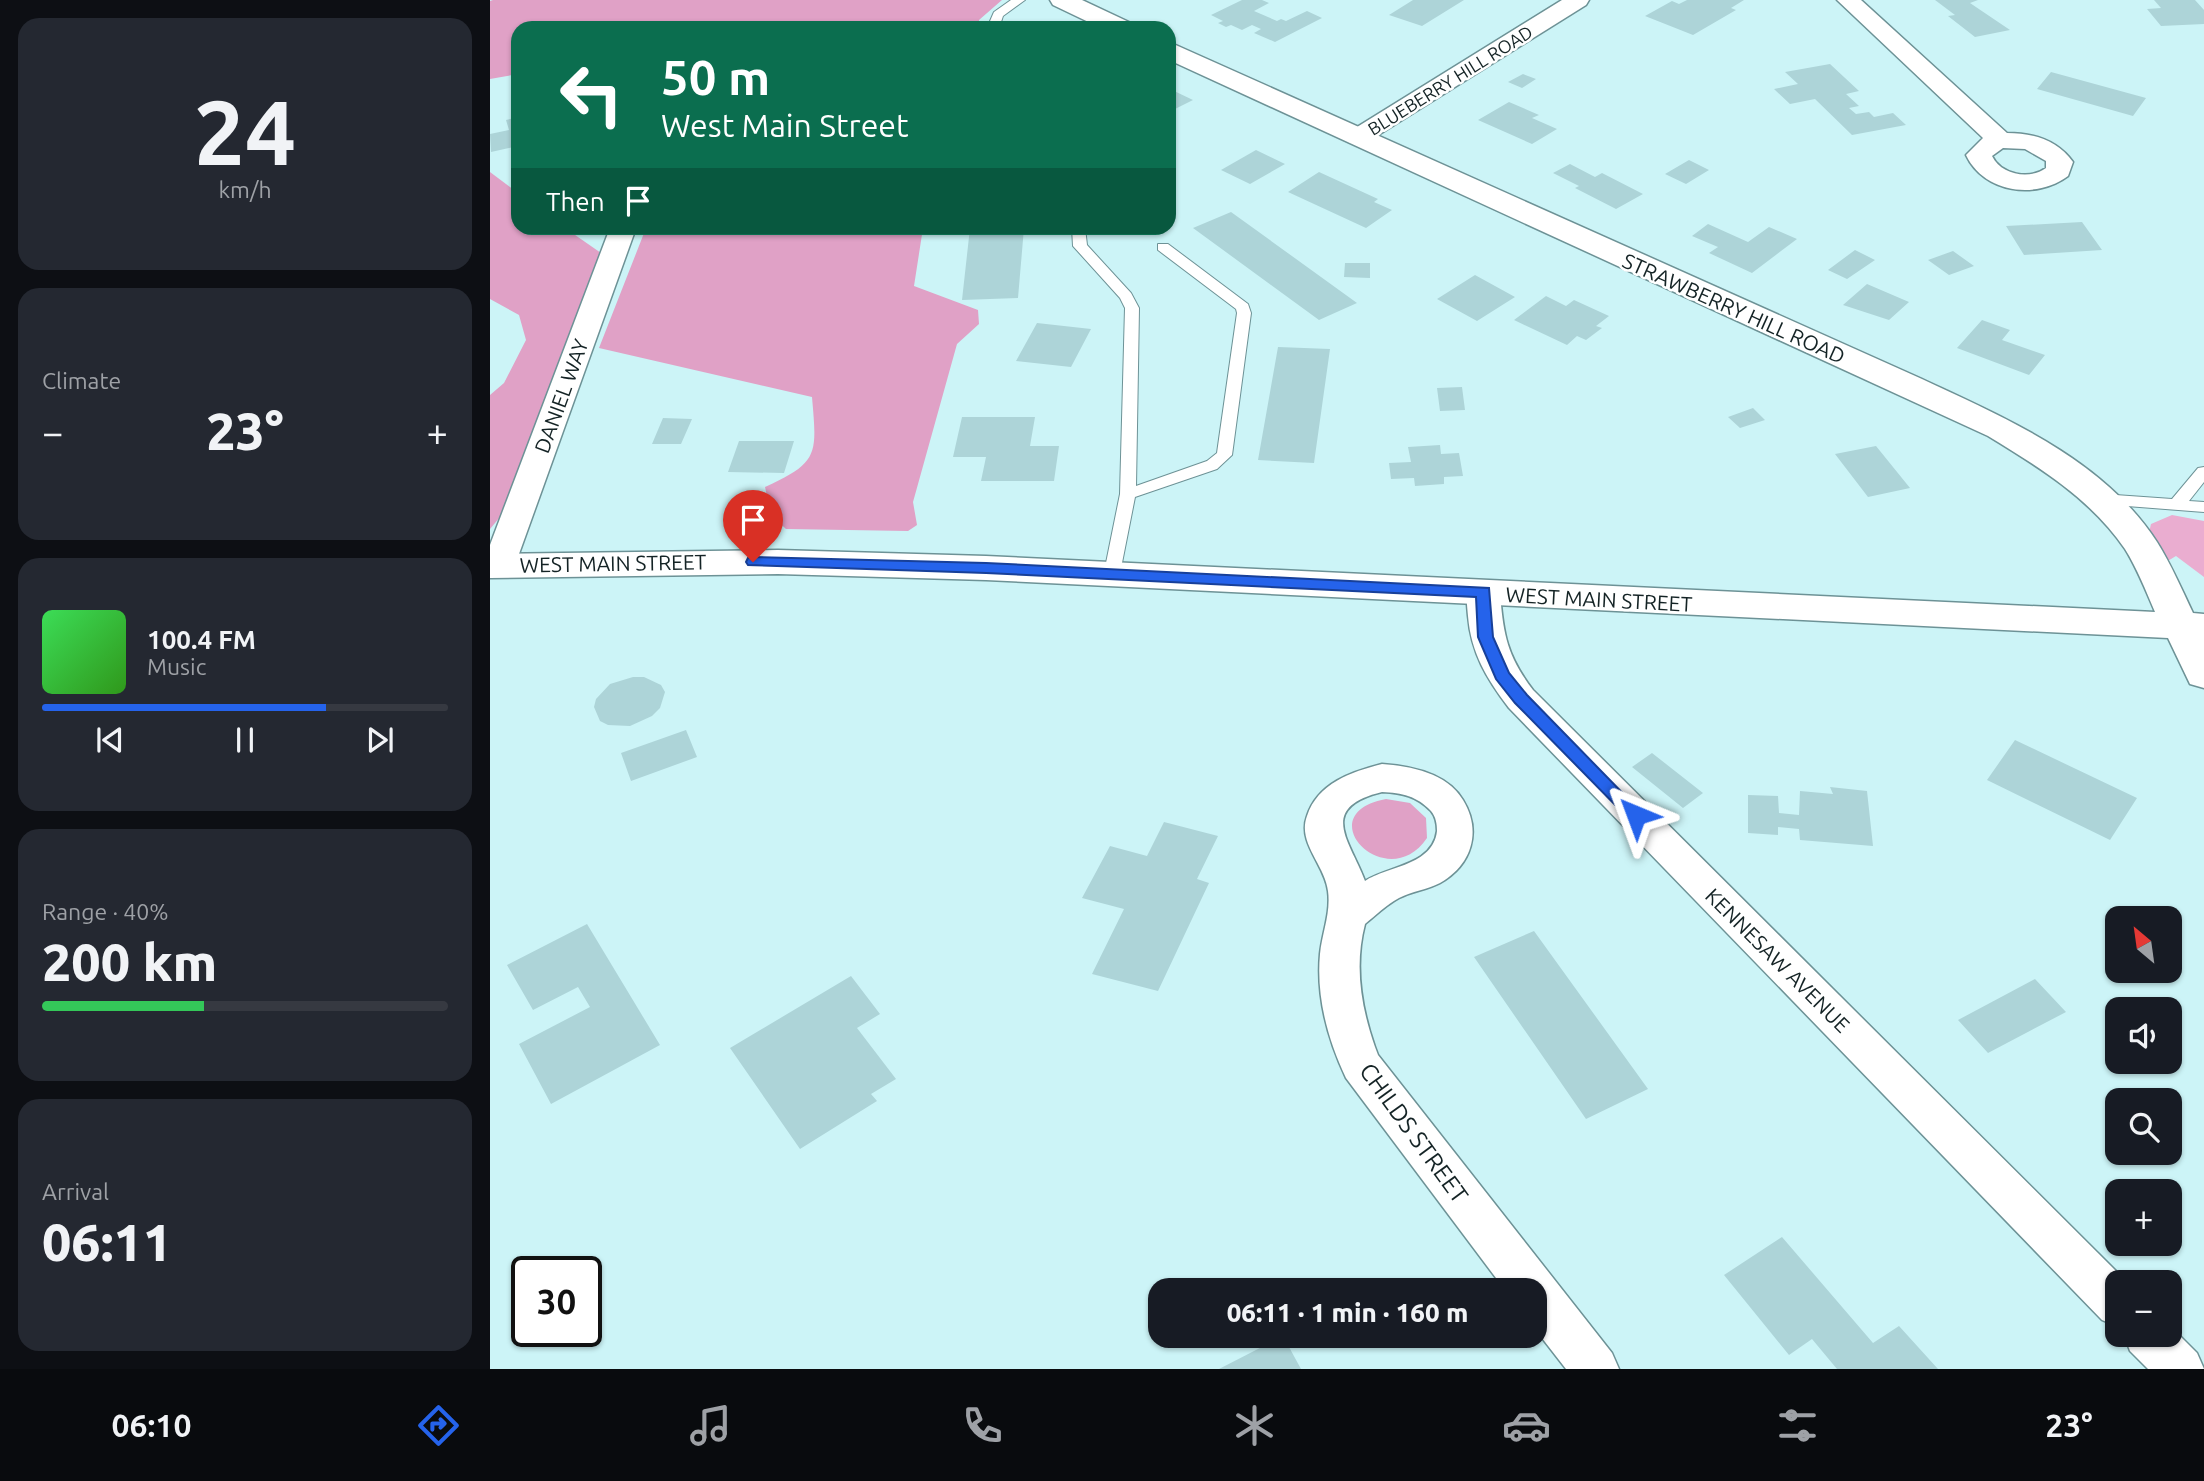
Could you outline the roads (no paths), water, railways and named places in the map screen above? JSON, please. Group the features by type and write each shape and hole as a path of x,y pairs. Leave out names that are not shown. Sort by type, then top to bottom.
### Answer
{"main road":[{"path":"1062,0 1107,21"},
{"name":"STRAWBERRY HILL ROAD","path":"1176,53 2000,429 2056,462 2101,499 2124,522 2143,548 2193,626 2204,674"},
{"name":"WEST MAIN STREET","path":"494,565 804,562 1112,573 1728,606 2193,626"}],"street":[{"name":"BLUEBERRY HILL ROAD","path":"1358,137 1578,0"},
{"path":"1847,0 2001,141"},
{"name":"DANIEL WAY","path":"494,565 619,235"},
{"name":"KENNESAW AVENUE","path":"1483,592 1486,637 1493,659 1521,699 2105,1293"},
{"name":"CHILDS STREET","path":"1347,916 1339,940 1338,963 1346,1021 1361,1065 1524,1278"},
{"name":"CHILDS STREET","path":"1547,1308 1595,1369"},
{"path":"2159,1347 2180,1369"}],"lane":[{"path":"996,21 998,14 1019,0"},
{"path":"1079,235 1080,246 1126,296 1132,308 1128,494 1112,573"},
{"path":"1128,494 1220,461 1224,455 1243,326 1242,307 1163,247"},
{"path":"2178,503 2204,472"},
{"path":"2101,499 2204,507"}]}
